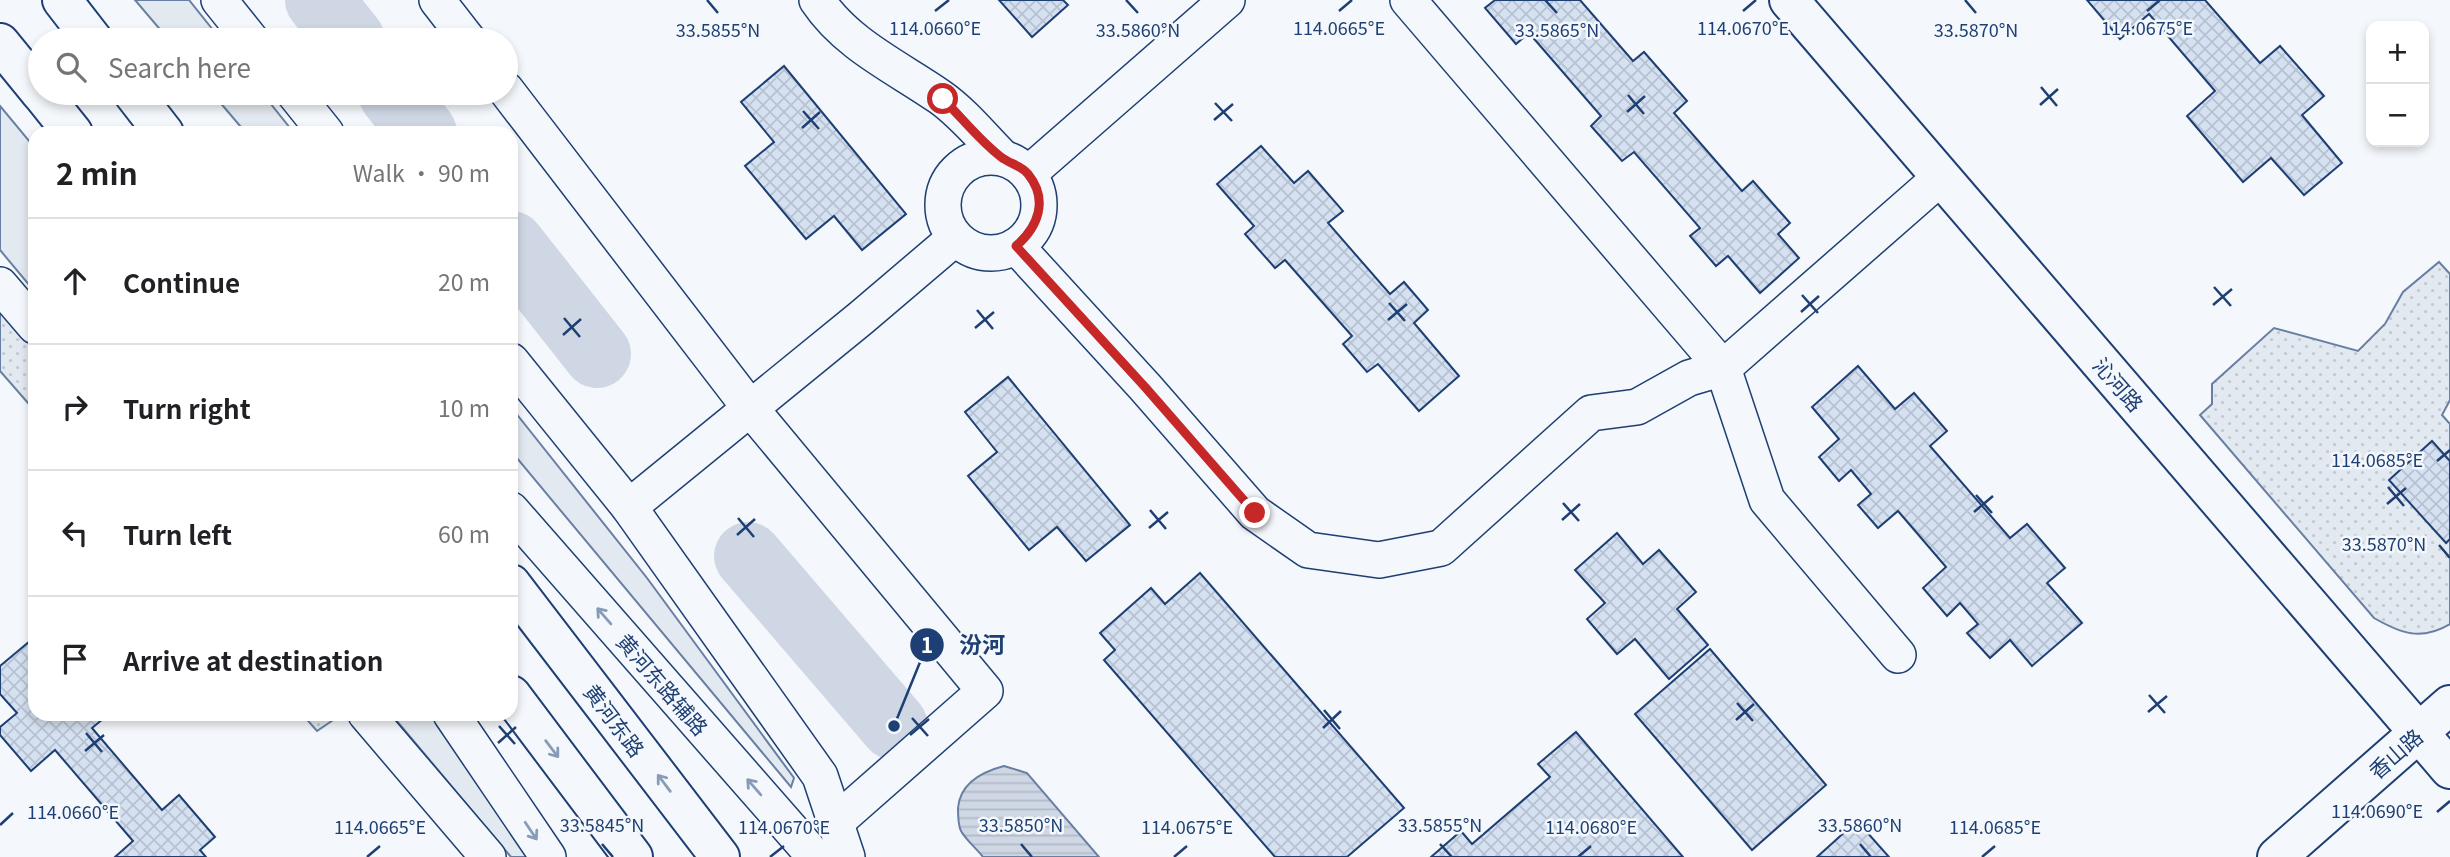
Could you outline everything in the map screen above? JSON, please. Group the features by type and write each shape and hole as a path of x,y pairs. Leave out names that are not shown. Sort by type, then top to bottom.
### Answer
{"street":[{"path":"62,0 85,28"},
{"path":"219,0 241,28"},
{"path":"437,0 459,28"},
{"path":"817,0 831,20 865,48 943,99 1016,166 1037,189 1037,221 1029,235 1016,246 1001,252 984,253 969,248 955,238 947,225 943,194 949,180 959,168 972,160 987,156 1016,166"},
{"path":"1016,166 1227,0"},
{"path":"1408,0 1723,368 1767,500 1898,655"},
{"name":"沁河路","path":"1789,0 2450,769"},
{"path":"0,44 28,78"},
{"path":"0,44 28,86"},
{"path":"40,105 54,126"},
{"path":"50,105 67,126"},
{"path":"142,105 159,126"},
{"path":"155,105 174,126"},
{"path":"304,105 320,126"},
{"path":"518,105 750,408 985,691 836,822"},
{"path":"1016,246 1255,513 1308,550 1379,560 1441,548 1591,413 1637,407 1689,378 1723,368 1941,177"},
{"path":"629,507 955,238"},
{"path":"0,285 28,318"},
{"path":"518,370 629,507 820,776 847,857"},
{"name":"黄河东路辅路","path":"518,518 816,857"},
{"name":"黄河东路","path":"518,593 720,857"},
{"path":"518,704 633,857"},
{"name":"香山路","path":"2277,857 2450,705"},
{"path":"372,721 488,857"},
{"path":"456,721 548,857"}],"shaded area":[{"path":"135,0 189,0 211,28 159,28"},
{"path":"222,105 272,105 288,126 240,126"},
{"path":"0,106 28,140 28,284 0,250"},
{"path":"2439,262 2450,274 2450,400 2442,415 2450,424 2450,624 2421,634 2394,628 2374,618 2200,415 2212,404 2212,384 2274,328 2358,351 2385,324 2403,292"},
{"path":"0,301 28,334 28,403 0,371"},
{"path":"518,416 647,578 794,778 791,787 518,459"},
{"path":"308,721 332,721 317,731"},
{"path":"397,721 447,721 540,857 511,857"},
{"path":"1004,766 1027,773 1099,857 983,857 960,829 960,799 967,785 973,780"}],"building":[{"path":"999,0 1063,0 1068,5 1032,37"},
{"path":"1495,0 1580,0 1633,61 1644,52 1687,101 1674,113 1742,191 1753,181 1790,223 1778,234 1799,258 1760,293 1728,256 1716,266 1690,236 1700,228 1634,152 1622,161 1591,126 1601,116 1529,33 1516,44 1485,8"},
{"path":"2087,0 2205,0 2260,63 2280,46 2324,96 2302,115 2342,163 2304,195 2271,158 2243,182 2187,116 2215,91 2149,14 2120,39"},
{"path":"784,66 906,214 862,250 834,216 806,239 745,166 774,142 741,102"},
{"path":"1261,146 1294,183 1308,171 1343,211 1328,223 1390,294 1404,282 1428,310 1414,323 1459,376 1419,411 1378,364 1367,372 1343,344 1352,336 1285,260 1275,268 1245,234 1254,226 1217,184"},
{"path":"1858,366 1895,409 1914,393 1947,431 1930,446 2010,538 2027,524 2065,568 2047,583 2082,623 2032,666 2010,640 1990,658 1967,633 1978,624 1960,603 1947,616 1923,588 1946,567 1898,511 1878,528 1858,505 1871,494 1851,470 1839,481 1819,457 1839,439 1812,407"},
{"path":"1008,377 1130,525 1086,561 1057,527 1029,550 968,476 997,452 965,412"},
{"path":"2432,441 2450,461 2450,539 2446,543 2389,480"},
{"path":"1617,533 1643,564 1659,550 1696,592 1677,609 1708,645 1669,679 1635,639 1617,654 1587,619 1605,603 1575,570"},
{"path":"1200,573 1404,808 1347,857 1275,857 1104,660 1115,650 1100,633 1151,588 1165,604"},
{"path":"28,643 28,721 100,721 92,728 162,810 179,795 215,837 200,850 206,857 115,857 133,841 55,750 31,771 0,735 0,727 17,713 0,694 0,666"},
{"path":"1710,649 1826,785 1752,850 1635,714"},
{"path":"1576,732 1683,857 1431,857 1461,831 1472,844 1550,777 1538,764"},
{"path":"1857,821 1889,857 1817,857"}],"waterway":[{"path":"319,0 341,28"},
{"path":"401,105 418,126"},
{"path":"518,254 597,354"},
{"path":"748,556 894,726"}],"place":[{"name":"汾河","path":"894,726"}],"route":[{"path":"943,99 1003,158 1017,164 1028,174 1037,189 1037,221 1029,235 1016,246 1255,513"}]}
